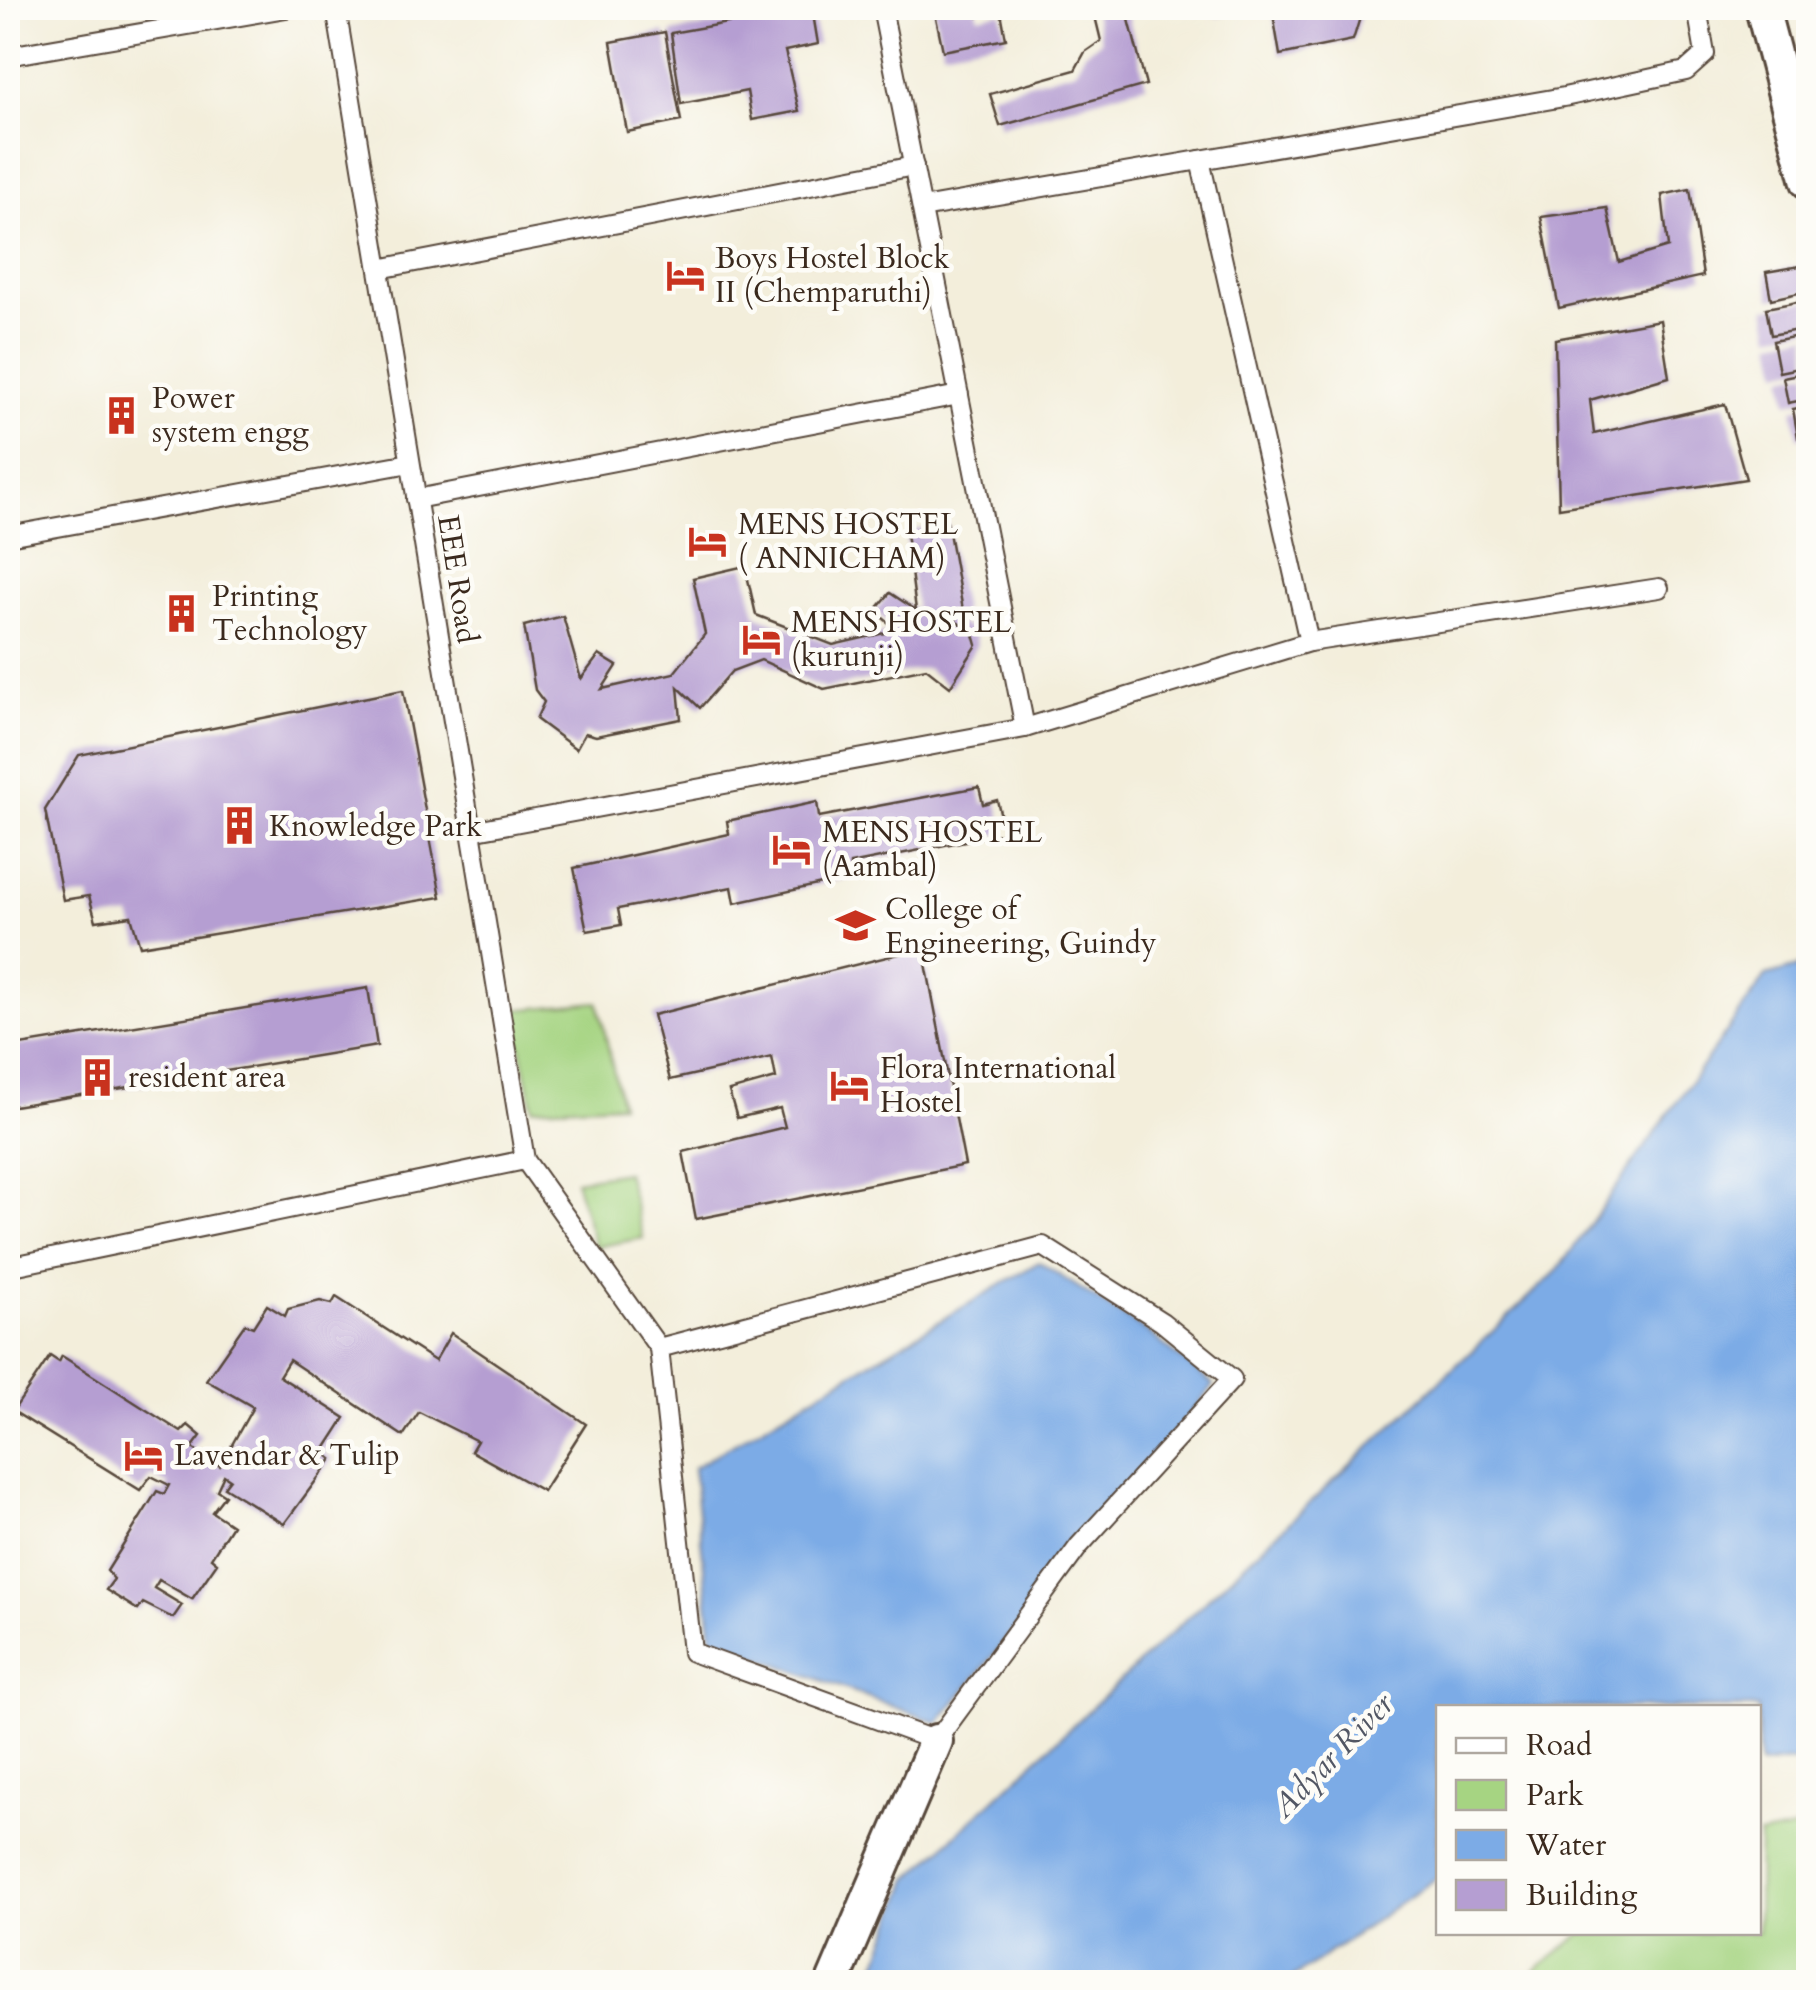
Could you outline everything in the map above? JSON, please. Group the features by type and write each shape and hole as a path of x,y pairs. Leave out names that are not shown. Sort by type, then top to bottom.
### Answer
{"street":[{"path":"1762,8 1796,84 1808,182"},
{"path":"833,1982 936,1741"}],"lane":[{"path":"8,56 286,8"},
{"name":"EEE Road","path":"336,8 525,1160"},
{"path":"882,8 1026,728"},
{"path":"922,208 1564,97 1686,71 1705,54 1696,8"},
{"path":"1200,160 1308,642"},
{"path":"378,269 914,166"},
{"path":"416,499 959,396"},
{"path":"8,536 410,463"},
{"path":"471,831 1026,728 1308,642 1659,588"},
{"path":"8,1267 525,1160 660,1348 692,1652 936,1741 1079,1546 1232,1379 1162,1322 1043,1246 660,1348"}],"green space":[{"path":"598,1002 621,1104 533,1108 513,1010"},
{"path":"626,1172 643,1238 595,1247 575,1180"},
{"path":"1808,1826 1808,1982 1522,1982 1580,1935 1761,1935 1761,1836"}],"water":[{"name":"Adyar River","path":"1808,964 1808,1759 1761,1765 1761,1705 1436,1705 1436,1878 1287,1982 870,1982 909,1879 1557,1271 1766,976"},
{"path":"1039,1262 1149,1333 1214,1385 938,1723 712,1640 693,1468"}],"building":[{"path":"730,8 812,8 818,44 785,51 799,111 752,120 747,91 681,104 671,33 733,22"},
{"path":"934,8 976,8 978,17 1001,12 1006,39 943,51"},
{"path":"1093,8 1126,8 1146,85 1000,126 990,94 1075,70 1085,52 1101,41"},
{"path":"1192,8 1243,8 1219,17"},
{"path":"1272,8 1363,8 1353,40 1280,55"},
{"path":"665,32 681,121 627,132 611,42"},
{"path":"1690,189 1703,276 1559,308 1541,217 1607,208 1619,262 1668,247 1662,195"},
{"path":"1806,265 1808,291 1771,299 1766,272"},
{"path":"1808,300 1808,328 1771,335 1766,308"},
{"path":"1660,320 1669,377 1590,400 1594,434 1725,404 1746,479 1559,508 1555,339"},
{"path":"1808,334 1808,366 1779,372 1773,341"},
{"path":"1808,372 1808,399 1788,403 1783,377"},
{"path":"1808,406 1808,435 1798,438 1793,409"},
{"name":"MENS HOSTEL (kurunji)","path":"947,521 963,610 955,621 973,631 977,645 950,687 926,668 824,689 761,660 732,671 700,708 678,687 681,719 596,736 585,733 576,749 536,719 544,702 535,690 524,626 563,616 581,679 599,655 617,666 602,689 674,673 705,634 693,578 745,566 756,615 833,645 897,630 875,611 890,593 916,610 906,533"},
{"name":"Knowledge Park","path":"403,690 441,897 140,946 131,916 96,921 89,896 63,900 45,810 79,755"},
{"name":"MENS HOSTEL (Aambal)","path":"979,787 983,804 997,800 1005,833 850,864 849,878 735,903 732,887 618,909 621,925 587,931 574,868 729,834 727,821 817,802 819,817"},
{"name":"Flora International Hostel","path":"923,948 965,1165 696,1219 683,1152 785,1127 780,1108 737,1118 729,1091 776,1078 772,1057 670,1080 653,1015"},
{"name":"resident area","path":"368,988 377,1046 8,1107 8,1047"},
{"name":"Lavendar & Tulip","path":"336,1297 435,1361 451,1333 586,1424 543,1491 471,1451 477,1441 419,1412 403,1436 289,1360 279,1376 345,1418 323,1452 332,1459 284,1524 224,1487 230,1479 224,1475 217,1490 225,1495 212,1512 232,1525 211,1558 217,1563 192,1599 159,1580 154,1588 182,1605 173,1618 143,1603 138,1610 106,1590 114,1579 107,1571 157,1491 164,1494 169,1485 151,1476 140,1490 13,1411 50,1356 59,1362 62,1356 181,1432 188,1425 201,1436 192,1448 220,1466 253,1407 206,1380 245,1324 253,1327 267,1305 285,1316 288,1309 320,1301 332,1304"}],"place":[{"name":"Boys Hostel Block II (Chemparuthi)","path":"685,275"},
{"name":"Power system engg","path":"122,415"},
{"name":"MENS HOSTEL ( ANNICHAM)","path":"708,541"},
{"name":"Printing Technology","path":"182,613"},
{"name":"MENS HOSTEL (kurunji)","path":"761,639"},
{"name":"Knowledge Park","path":"239,826"},
{"name":"MENS HOSTEL (Aambal)","path":"792,849"},
{"name":"College of Engineering, Guindy","path":"855,926"},
{"name":"resident area","path":"98,1077"},
{"name":"Flora International Hostel","path":"850,1085"},
{"name":"Lavendar & Tulip","path":"144,1455"}]}
